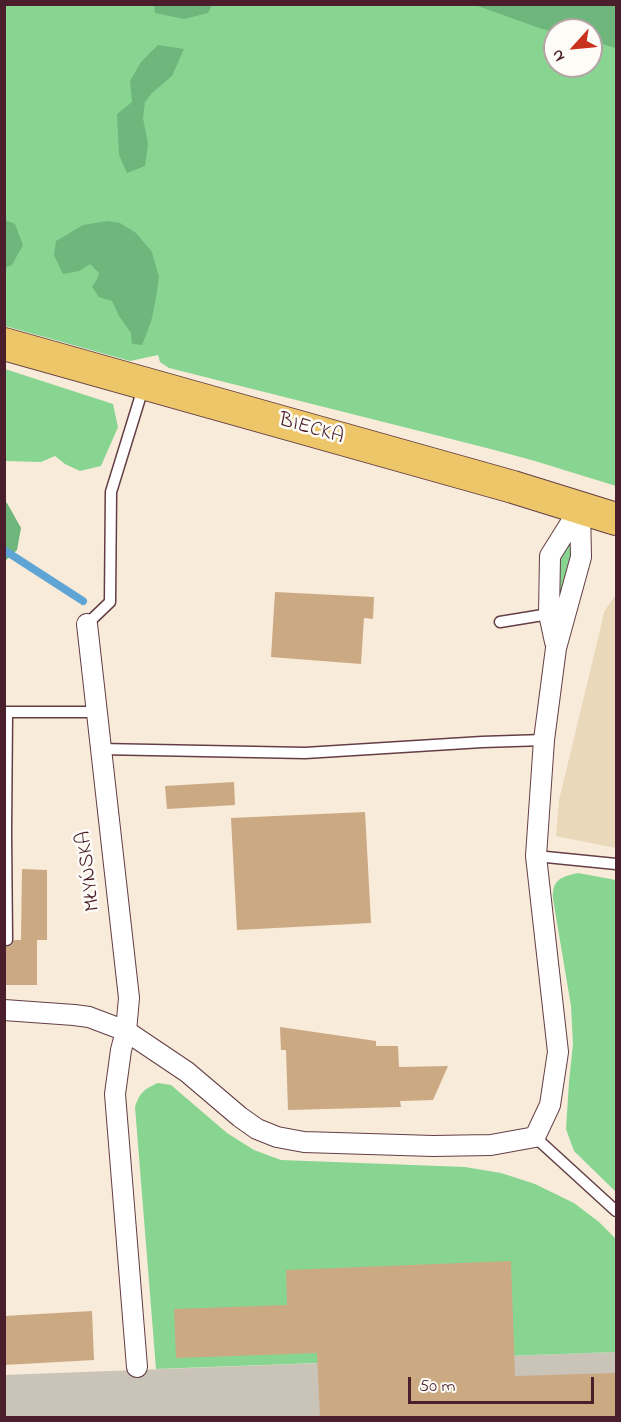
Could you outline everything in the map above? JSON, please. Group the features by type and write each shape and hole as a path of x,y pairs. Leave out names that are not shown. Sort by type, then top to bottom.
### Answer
{"main road":[{"name":"BIECKA","path":"4,344 513,487 616,519"}],"street":[{"path":"556,648 549,614 550,556 580,508"},
{"path":"4,1010 81,1016 126,1031 187,1072 256,1129 277,1137 304,1142 433,1146 491,1145 535,1137 550,1105 558,1052 536,856 544,740 556,648 581,557 580,508"},
{"name":"MŁYŃSKA","path":"87,624 129,998 115,1094 137,1367"}],"lane":[{"name":"MŁYŃSKA","path":"87,624 110,602 111,492 144,383"},
{"path":"500,622 549,614"},
{"path":"7,940 6,712 96,712"},
{"path":"100,749 305,753 544,740"},
{"path":"536,856 616,864"},
{"path":"535,1137 616,1211"}],"shaded area":[{"path":"616,596 616,848 556,836 559,800 604,612"},
{"path":"616,1352 616,1417 5,1417 4,1375"}],"green space":[{"path":"154,4 212,5 208,13 184,19 155,13"},
{"path":"4,5 616,5 616,486 487,448 169,368 160,362 158,355 130,361 5,326"},
{"path":"475,5 616,5 616,48 603,44 603,18 543,18 542,29"},
{"path":"158,45 184,49 172,76 145,102 143,118 148,144 145,166 127,173 119,155 117,114 132,102 130,81 141,62"},
{"path":"5,220 15,224 23,245 12,265 5,268"},
{"path":"107,221 120,223 136,233 152,252 159,277 151,322 142,345 132,344 131,333 112,301 99,297 92,287 99,273 90,264 79,271 63,274 54,255 56,241 83,225"},
{"path":"5,369 113,404 118,427 101,466 80,471 55,456 41,462 5,461"},
{"path":"5,502 21,528 17,550 5,561"},
{"path":"569,534 579,537 557,622 558,555"},
{"path":"578,873 616,880 616,1192 574,1151 566,1129 573,1044 571,1006 553,893 558,880"},
{"path":"158,1083 171,1085 227,1133 254,1150 281,1160 465,1167 501,1173 535,1184 574,1203 599,1222 616,1239 616,1352 156,1369 135,1107 143,1092"}],"building":[{"path":"275,592 374,597 373,619 364,618 361,664 271,657"},
{"path":"234,782 235,805 167,809 165,786"},
{"path":"365,812 371,923 237,930 231,818"},
{"path":"22,869 47,870 47,940 37,940 37,985 4,985 4,947 11,946 14,940 21,940"},
{"path":"280,1027 376,1041 376,1046 398,1046 399,1067 448,1066 433,1100 400,1101 401,1107 288,1110 286,1050 281,1050"},
{"path":"511,1261 515,1376 616,1373 616,1418 320,1418 317,1353 176,1358 174,1309 287,1305 286,1270"},
{"path":"92,1311 94,1360 4,1365 4,1316"}],"waterway":[{"path":"4,550 83,601"}]}
